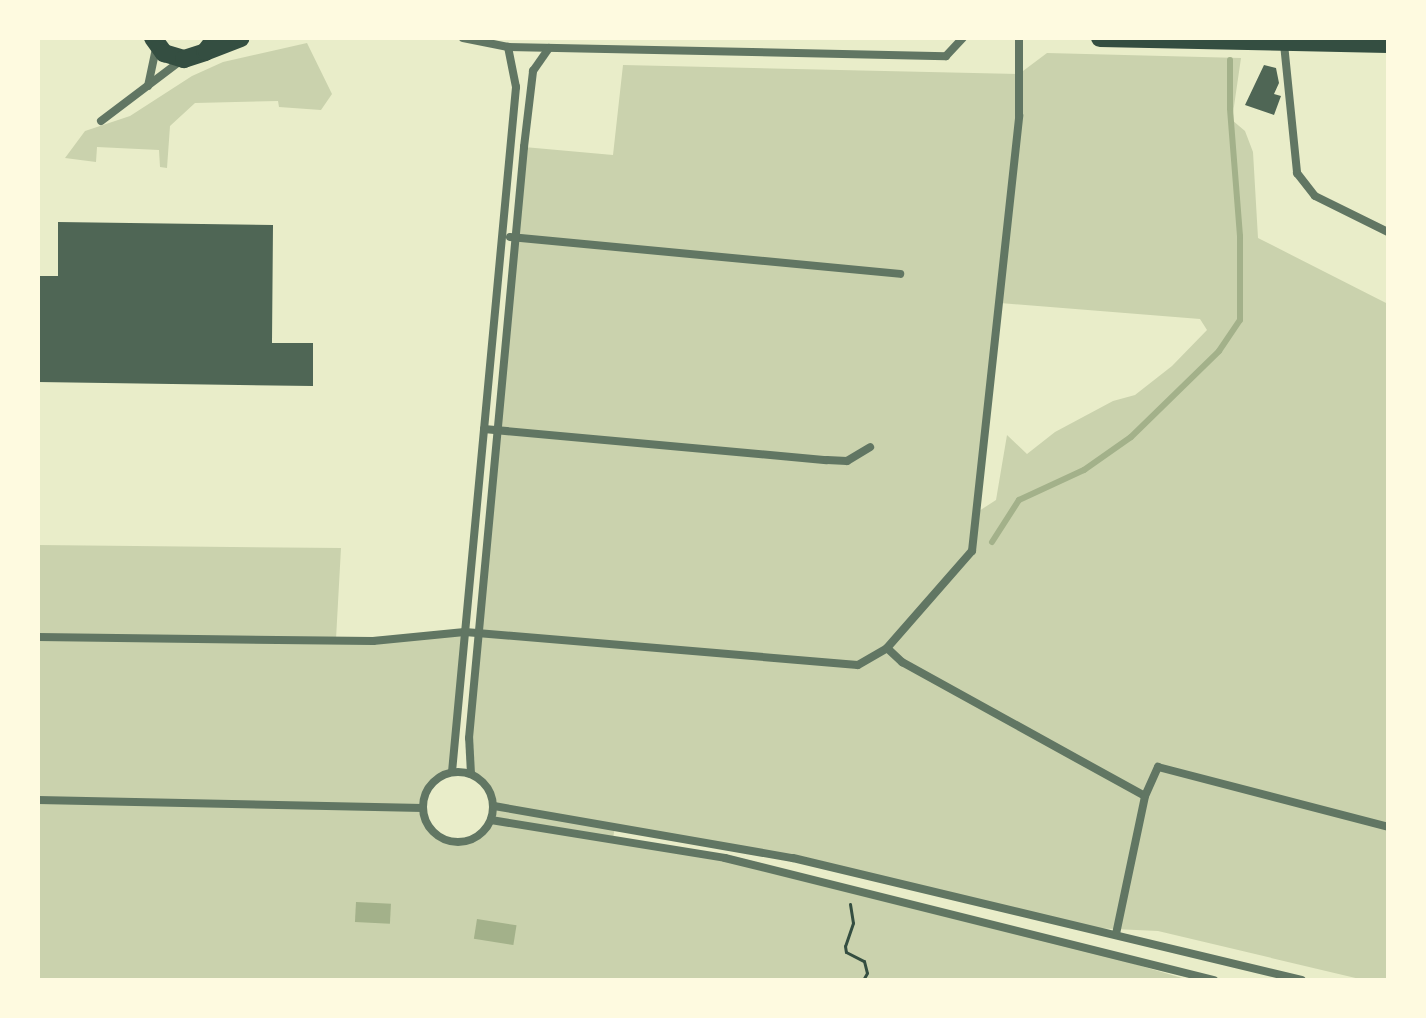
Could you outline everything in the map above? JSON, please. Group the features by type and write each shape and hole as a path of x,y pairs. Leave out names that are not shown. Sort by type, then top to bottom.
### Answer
{"main road":[{"path":"155,42 164,53 184,59 210,45 241,38"},
{"path":"1100,38 1388,44"}],"street":[{"path":"463,38 508,47 946,56 963,38"},
{"path":"38,637 373,641 479,632 858,665 887,648 972,551 1012,183 1019,38"},
{"path":"148,86 155,42"},
{"path":"1284,43 1297,173 1315,196 1388,232"},
{"path":"452,772 516,87 508,47"},
{"path":"471,774 469,738 515,238 533,71 549,48"},
{"path":"101,121 184,59"},
{"path":"501,236 900,274"},
{"path":"484,429 847,461 870,447"},
{"path":"887,648 902,662 1145,796"},
{"path":"1116,934 1145,796 1158,767 1388,827"},
{"path":"452,772 471,774 489,790 494,806 491,820 474,839 450,842 431,830 423,808 430,786 452,772"},
{"path":"38,800 423,808"},
{"path":"494,806 793,858 1302,980"},
{"path":"491,820 725,858 1214,980"}],"path":[{"path":"847,889 853,923 846,952 864,961 867,973 863,980"}],"shaded area":[{"path":"307,43 332,94 321,110 279,107 278,101 195,103 170,126 167,168 160,167 159,150 97,147 96,162 65,158 85,131 130,116 192,76 223,62"},
{"path":"1047,53 1241,58 1232,120 1245,131 1253,152 1258,238 1388,304 1388,980 1364,980 1158,931 1093,928 791,858 615,827 613,838 725,858 1056,941 1189,980 38,980 38,545 341,548 336,639 465,632 452,772 430,786 423,808 428,825 435,834 455,842 471,840 490,823 493,806 489,790 471,774 469,738 524,147 613,155 623,65 1019,74","holes":["1000,303 1200,319 1207,330 1172,366 1135,395 1113,401 1055,432 1027,454 1007,435 996,500 979,511"]},
{"path":"356,902 391,904 390,924 355,922"},
{"path":"477,919 517,925 513,945 474,939"}],"building":[{"path":"1264,65 1276,68 1279,83 1274,94 1281,96 1274,115 1245,105"},
{"path":"58,222 273,225 272,343 313,343 313,386 38,382 38,276 58,276"}],"waterway":[{"path":"992,542 1019,500 1084,470 1131,437 1219,351 1240,320 1240,236 1230,108 1230,60"}]}
